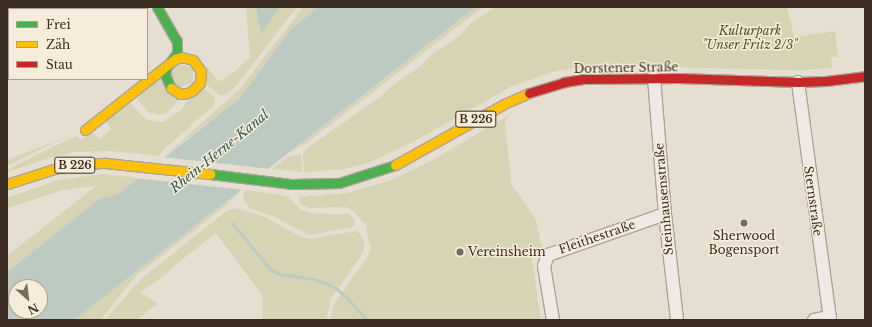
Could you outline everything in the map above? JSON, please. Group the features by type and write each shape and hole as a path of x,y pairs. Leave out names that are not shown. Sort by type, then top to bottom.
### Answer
{"main road":[{"path":"85,130 170,63 181,57 193,60 201,71 200,83 196,88 187,93 180,94 169,87 165,75 170,63 176,53 177,40 157,7"},
{"name":"Dorstener Straße","path":"7,184 54,169 73,165 113,163 304,184 339,182 356,179 397,164 504,104 542,87 582,79 654,78 798,82 826,81 865,76"}],"street":[{"name":"Steinhausenstraße","path":"654,78 665,214 677,320"},
{"name":"Sternstraße","path":"798,82 830,319"},
{"name":"Fleithestraße","path":"553,320 544,266 548,255 665,214"},
{"path":"814,320 830,319"}],"green space":[{"path":"246,7 255,7 261,33 280,7 297,7 235,87 225,95 220,95 203,82 207,66 218,82 235,71 250,57"},
{"path":"303,7 318,7 290,30 240,98 163,157 239,90"},
{"path":"476,7 483,7 308,142 289,153"},
{"name":"Kulturpark \"Unser Fritz 2/3\"","path":"495,7 787,7 794,37 835,31 838,57 831,57 832,68 801,70 696,68 620,64 586,66 556,71 512,86 415,141 368,163 339,170 304,172 303,155 307,148 380,97 401,79 420,67 432,54 461,35 470,24"},
{"path":"176,63 193,68 193,82 179,88 169,71"},
{"path":"157,78 181,97 167,113 160,115 148,112 137,99"},
{"path":"204,88 215,98 214,105 162,151 159,156 111,151 74,152 53,157 7,172 7,170 24,161 76,136 81,140 89,133 94,133 99,139 111,130 106,122 129,101 140,115 148,120 163,122 181,110 191,95"},
{"path":"512,113 505,121 511,183 536,220 542,248 531,252 541,320 330,320 335,302 368,256 371,247 366,229 366,223 363,223 355,212 346,207 309,208 301,204 298,197 347,193 389,181 431,161"},
{"path":"76,133 53,143 7,166 7,160"},
{"path":"294,155 301,155 302,172 272,169 286,158"},
{"path":"103,174 138,178 118,194 99,199 7,272 7,256 96,186 63,190 7,208 7,198 58,180"},
{"path":"241,190 224,207 136,276 100,320 74,320"},
{"path":"245,190 287,196 301,210 309,213 349,214 354,218 355,224 352,227 309,235 275,217 247,207 249,206 244,201 243,196"},
{"path":"234,208 263,216 301,237 310,239 356,231 360,233 364,243 364,251 331,299 326,320 263,320 262,295 216,233 169,270 170,271 140,293 158,303 137,320 105,320 141,279 224,213"}],"water":[{"path":"255,7 280,7 261,34 256,9"},
{"name":"Rhein-Herne-Kanal","path":"318,7 476,7 74,320 7,320 7,272 99,199 118,194 240,98 290,30"}],"pier":[{"path":"162,157 271,169 244,190 135,178"}],"waterway":[{"path":"232,223 270,269 279,274 309,278 337,289 367,320"}],"traffic: fast":[{"path":"157,7 177,41 177,53 166,68 165,75 171,88"},
{"path":"210,174 292,184 339,183 395,165"}],"traffic: slow":[{"path":"85,130 175,59 181,57 193,60 201,71 200,83 192,91 187,93 180,94 171,88"},
{"path":"395,165 504,104 529,93"},
{"path":"7,184 54,169 73,165 105,163 210,174"}],"traffic: jam":[{"path":"529,93 564,82 582,79 678,78 798,82 826,81 865,76"}],"place":[{"name":"Sherwood Bogensport","path":"744,223"},
{"name":"Vereinsheim","path":"460,252"}]}
